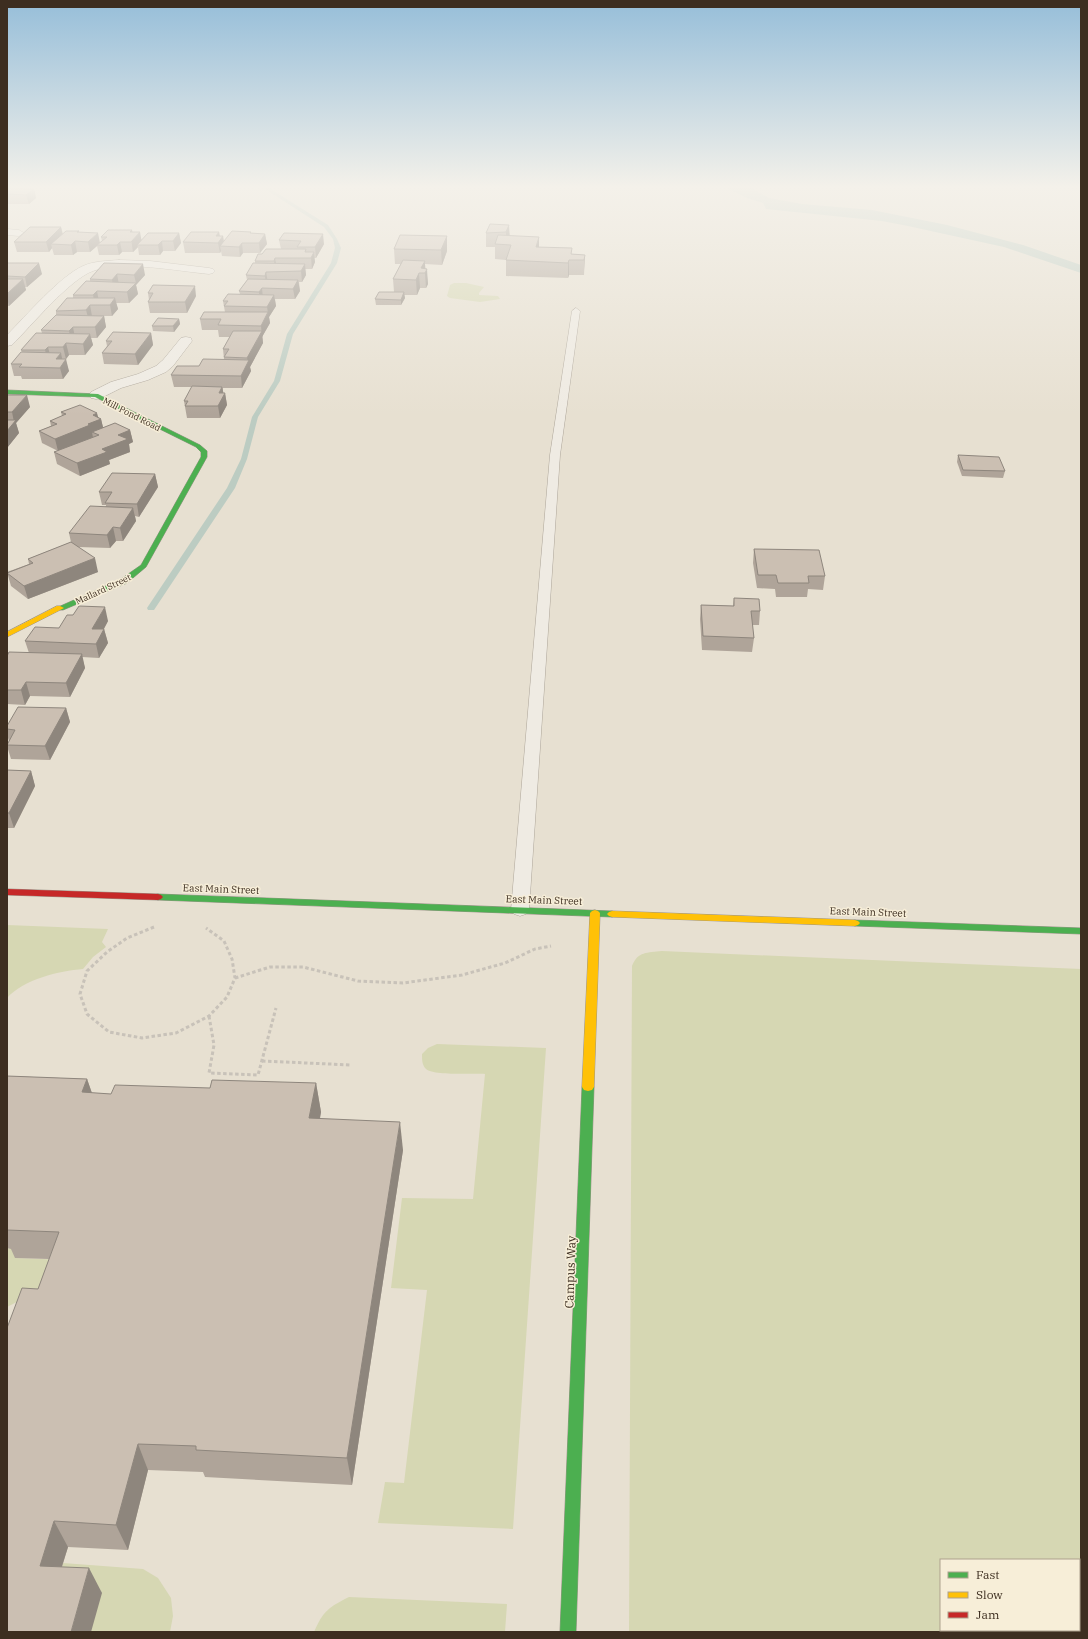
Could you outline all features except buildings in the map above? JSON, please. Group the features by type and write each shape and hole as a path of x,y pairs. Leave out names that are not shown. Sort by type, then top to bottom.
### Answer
{"street":[{"path":"7,342 66,283 76,275 92,267 114,264 135,264 210,271"},
{"path":"96,395 116,385 143,377 161,369 168,363 186,341"},
{"name":"Mill Pond Road","path":"7,392 96,395 198,446 204,451"},
{"name":"Mallard Street","path":"7,635 46,614 124,581 144,566 204,457 204,451"},
{"name":"East Main Street","path":"7,892 1081,931"},
{"name":"Campus Way","path":"568,1632 595,914"}],"lane":[{"path":"520,910 555,455 576,312"}],"path":[{"path":"154,927 127,938 107,952 87,972 80,994 87,1014 109,1032 142,1038 176,1033 209,1016 227,997 235,978 232,959 224,940 206,928"},
{"path":"235,978 270,967 303,967 358,981 403,983 462,975 504,963 534,949 551,946"},
{"path":"209,1016 214,1032 215,1051 209,1073 258,1075 276,1008"},
{"path":"262,1060 351,1065"}],"green space":[{"path":"454,283 466,283 484,287 479,295 498,296 500,299 480,302 450,298 447,296 450,285"},
{"path":"7,925 108,929 102,942 106,947 93,957 83,969 42,977 14,991 7,998"},
{"path":"662,951 1081,969 1081,1632 629,1632 632,966 634,961 640,955"},
{"path":"437,1044 546,1048 513,1529 378,1523 385,1482 404,1483 427,1290 391,1288 402,1198 473,1199 485,1074 437,1073 426,1069 423,1064 422,1054 428,1048"},
{"path":"7,1248 18,1249 15,1258 70,1260 64,1278 7,1307"},
{"path":"63,1563 143,1569 158,1578 171,1598 173,1616 170,1632 91,1632 54,1591"},
{"path":"349,1597 507,1604 505,1632 314,1632 320,1619 327,1610"}],"shaded area":[{"path":"1047,261 1071,261 1081,265 1081,273"}],"waterway":[{"path":"151,608 231,488 244,459 255,417 277,381 290,334 334,261"}],"traffic: fast":[{"path":"7,392 96,395 198,446 204,451 204,457 144,566 124,581 60,608"},
{"path":"158,897 612,914"},
{"path":"855,923 1081,931"},
{"path":"568,1632 588,1087"}],"traffic: slow":[{"path":"7,635 60,608"},
{"path":"588,1087 595,913"},
{"path":"612,914 855,923"}],"traffic: jam":[{"path":"7,892 158,897"}]}
